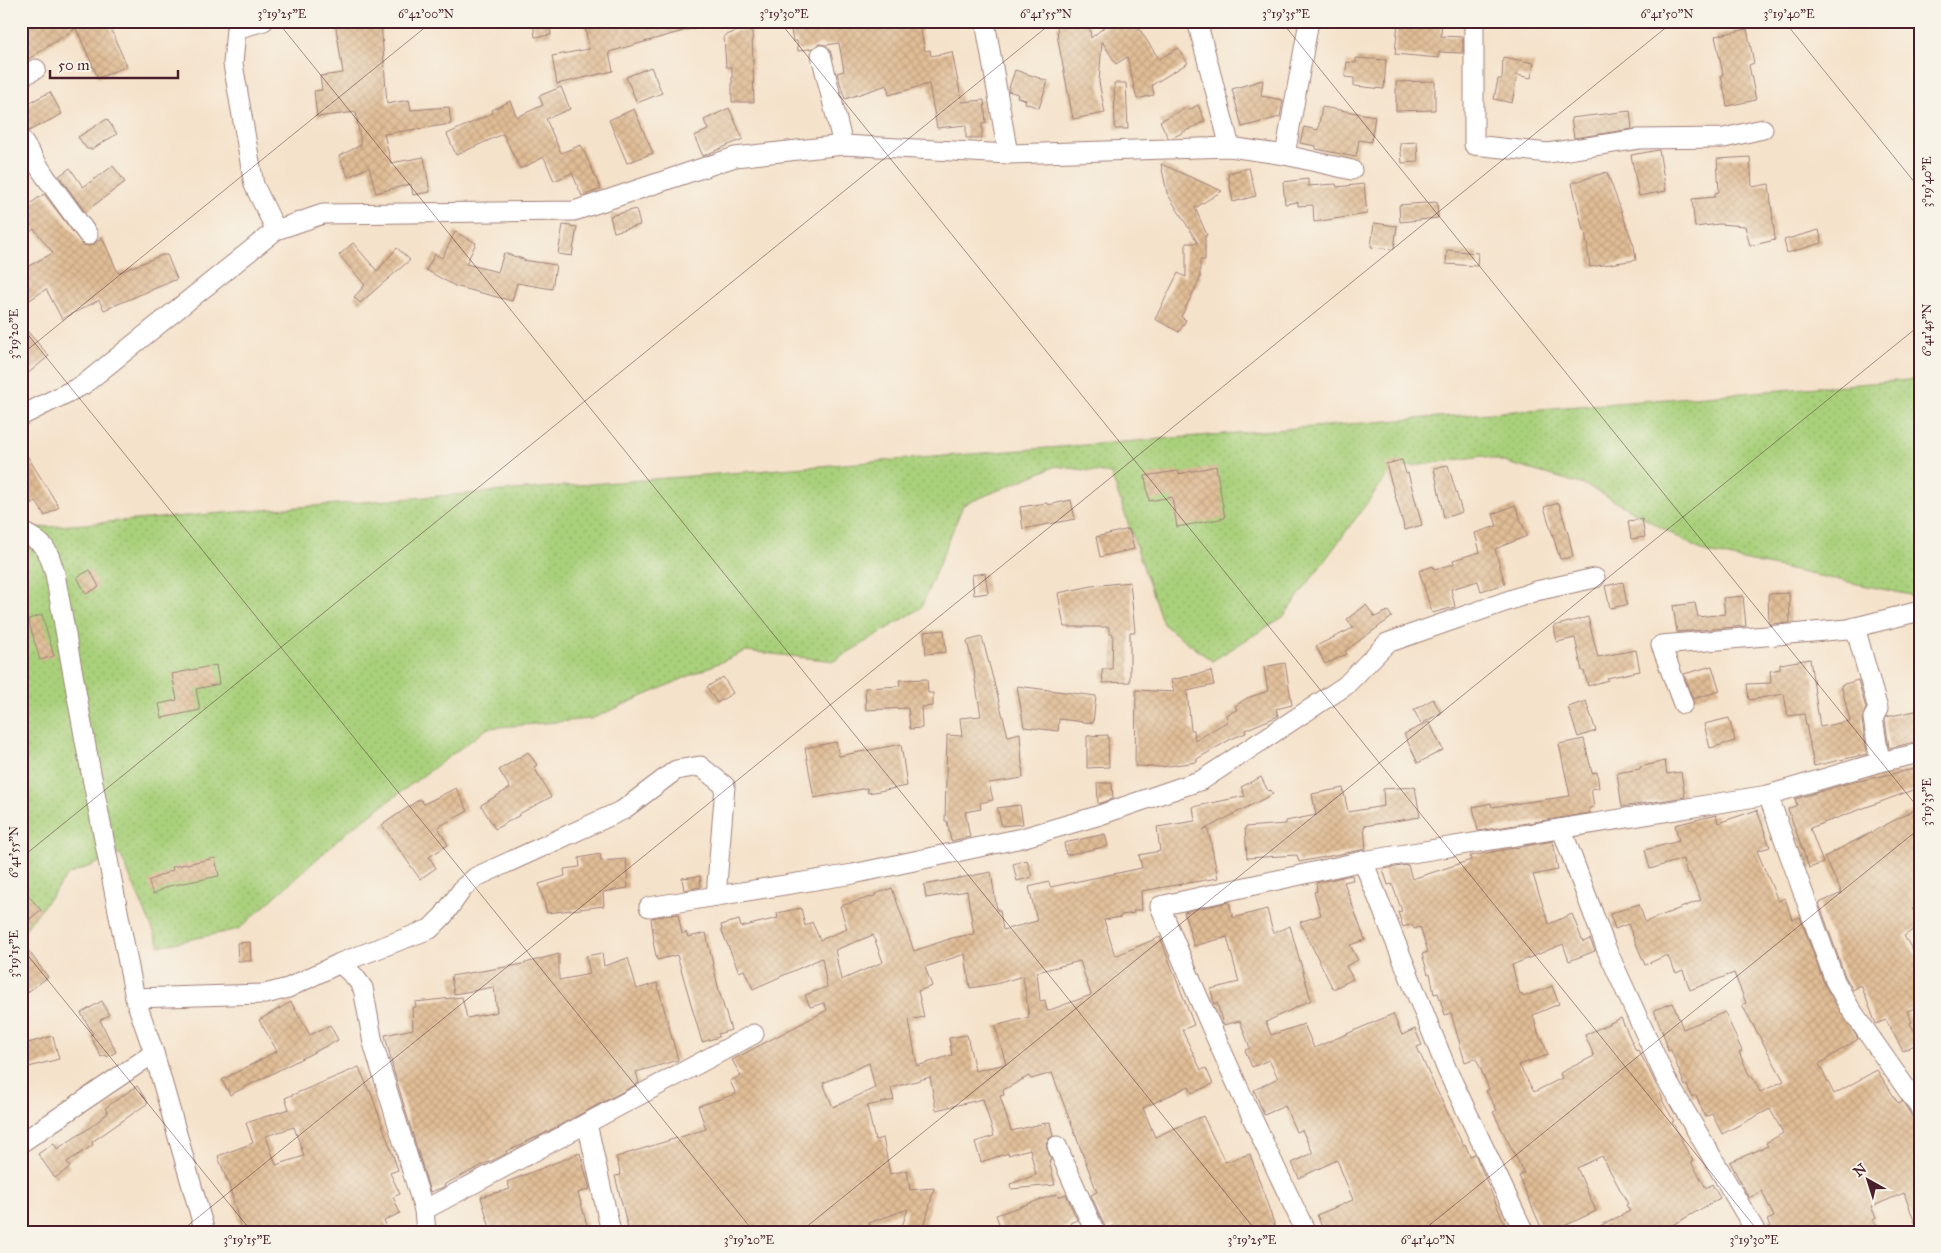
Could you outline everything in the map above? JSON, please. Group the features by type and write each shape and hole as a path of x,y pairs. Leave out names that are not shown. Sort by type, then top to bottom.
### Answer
{"street":[{"path":"264,21 236,29 234,64 254,185 276,230"},
{"path":"985,21 1008,154"},
{"path":"1197,21 1230,147"},
{"path":"1285,155 1310,21"},
{"path":"1474,21 1474,145 1548,153 1639,139 1724,138 1763,128"},
{"path":"821,55 843,145"},
{"path":"21,139 88,235"},
{"path":"21,416 83,385 276,230 323,214 574,211 735,157 843,145 1008,154 1230,147 1285,155 1352,170"},
{"path":"21,531 43,544 51,559 55,574 87,752 135,998 154,1053 205,1232"},
{"path":"649,907 853,874 1022,838 1097,816 1202,780 1344,686 1387,643 1536,591 1595,578"},
{"path":"1683,704 1661,645 1855,627 1920,611"},
{"path":"1855,627 1878,709 1873,718 1880,762"},
{"path":"1306,1232 1255,1127 1200,1005 1160,906 1363,861 1768,795 1880,762 1920,753"},
{"path":"135,998 265,994 288,988 340,963 430,929 443,916 464,887 476,877 623,810 676,770 700,766 725,786 716,896"},
{"path":"1768,795 1835,981 1850,1008 1920,1108"},
{"path":"1562,830 1606,948 1665,1077 1756,1232"},
{"path":"1363,861 1447,1070 1524,1232"},
{"path":"340,963 355,977 363,988 373,1043 424,1210 426,1232"},
{"path":"424,1210 754,1034"},
{"path":"21,1143 154,1053"},
{"path":"587,1123 611,1232"},
{"path":"1057,1146 1094,1232"}],"green space":[{"path":"1920,379 1920,597 1704,552 1588,486 1483,456 1392,469 1283,617 1212,661 1163,624 1111,474 1056,466 963,505 921,608 834,661 746,651 591,719 488,728 349,830 239,929 160,946 120,854 68,875 21,934 21,529"}],"building":[{"path":"21,21 107,21 127,66 98,78 76,28 21,64"},
{"path":"335,21 381,21 387,104 409,100 411,110 449,107 451,124 384,134 391,163 424,157 430,192 413,195 411,184 376,193 369,167 348,177 339,156 361,145 356,112 317,117 314,91 322,90 320,76 343,73"},
{"path":"533,21 549,21 551,35 535,37"},
{"path":"584,21 704,21 704,25 609,52 613,71 557,84 552,56 589,49"},
{"path":"789,21 919,21 925,51 930,50 931,56 952,52 962,102 984,100 986,123 982,124 982,138 966,138 966,125 937,128 929,84 889,95 887,85 845,99 837,73 844,71 839,43 819,44 813,48 798,51 797,41 793,41"},
{"path":"1060,21 1089,21 1091,38 1112,21 1134,21 1159,59 1178,48 1188,63 1152,85 1154,95 1137,99 1127,57 1116,64 1102,41 1099,82 1105,113 1073,119 1058,40 1057,26 1061,25"},
{"path":"1398,21 1442,21 1441,36 1463,37 1463,53 1439,52 1439,58 1395,54"},
{"path":"1747,29 1754,63 1749,65 1756,100 1727,106 1715,36"},
{"path":"752,30 754,102 732,102 732,67 726,67 724,36 737,31"},
{"path":"1503,57 1534,63 1531,78 1517,75 1512,103 1494,99 1498,79 1502,79"},
{"path":"1356,58 1386,60 1384,89 1354,86 1354,78 1345,77 1347,62 1356,63"},
{"path":"651,67 662,93 637,103 626,77"},
{"path":"1015,70 1048,81 1039,108 1025,103 1026,100 1017,97 1018,94 1008,91"},
{"path":"1263,80 1261,96 1283,100 1280,117 1242,127 1232,89"},
{"path":"1435,81 1435,110 1396,111 1396,82"},
{"path":"1114,83 1126,83 1128,129 1115,129"},
{"path":"561,87 570,109 546,119 561,153 581,145 601,189 582,196 572,173 554,181 544,157 520,169 503,134 456,155 447,134 493,113 492,110 510,101 517,117 543,105 539,96"},
{"path":"50,92 62,114 29,131 21,121 21,107"},
{"path":"1198,105 1205,121 1172,138 1168,138 1160,121 1188,107 1189,110"},
{"path":"1322,107 1375,116 1371,142 1359,140 1356,157 1316,149 1316,146 1300,143 1304,127 1318,130"},
{"path":"729,108 743,139 703,156 694,136 708,130 704,120"},
{"path":"634,109 653,153 627,163 609,120"},
{"path":"1630,111 1632,129 1574,138 1571,118"},
{"path":"107,119 117,134 92,149 87,149 78,137"},
{"path":"1417,142 1418,162 1402,163 1400,143"},
{"path":"1659,150 1666,191 1639,196 1631,155"},
{"path":"1750,157 1752,187 1769,184 1775,240 1750,246 1745,226 1719,224 1695,227 1692,199 1715,197 1715,193 1719,192 1717,159"},
{"path":"1161,164 1222,191 1195,208 1207,235 1205,236 1205,260 1200,260 1200,279 1181,317 1186,320 1179,332 1155,319 1178,273 1186,277 1186,243 1198,243 1167,193"},
{"path":"113,166 125,182 85,212 59,176 70,168 83,187"},
{"path":"1249,168 1256,196 1233,202 1228,173"},
{"path":"1607,172 1634,246 1636,260 1590,267 1585,230 1583,230 1572,183"},
{"path":"1308,179 1308,186 1336,184 1337,187 1364,184 1367,214 1314,222 1313,205 1298,206 1298,202 1285,204 1283,182"},
{"path":"44,194 83,245 89,246 94,244 102,237 118,273 162,255 167,255 177,279 104,310 99,300 62,319 46,289 21,306 21,270 53,253 34,229 21,238 21,210"},
{"path":"1437,202 1438,218 1400,222 1399,205"},
{"path":"636,209 640,225 614,232 610,216"},
{"path":"1374,223 1397,226 1394,249 1371,247"},
{"path":"563,225 577,227 572,256 558,254"},
{"path":"1819,230 1822,243 1787,253 1784,240"},
{"path":"455,232 476,243 466,264 498,272 504,253 523,260 556,265 552,289 517,283 512,301 455,286 426,270 435,254 442,258"},
{"path":"353,243 377,271 397,248 410,260 360,303 354,297 365,285 339,255"},
{"path":"1447,250 1478,253 1477,266 1446,264"},
{"path":"21,324 49,356 21,379"},
{"path":"21,446 59,507 45,516 36,501 32,504 21,486"},
{"path":"1402,460 1406,474 1408,473 1422,525 1405,530 1386,464"},
{"path":"1448,465 1462,512 1444,518 1434,468"},
{"path":"1216,466 1225,518 1177,527 1172,497 1149,501 1145,476 1178,471 1179,474"},
{"path":"1071,500 1075,519 1023,529 1020,507 1047,503 1048,505"},
{"path":"1559,503 1573,557 1560,559 1544,507"},
{"path":"1515,505 1527,536 1495,549 1505,584 1481,591 1478,581 1451,589 1455,607 1432,613 1419,571 1433,566 1434,569 1454,564 1453,560 1480,552 1475,533 1497,526 1493,514"},
{"path":"1642,519 1645,537 1631,539 1628,521"},
{"path":"1129,529 1134,549 1100,557 1096,537"},
{"path":"90,570 99,587 86,594 77,577"},
{"path":"985,573 988,593 974,595 972,575"},
{"path":"1130,582 1135,632 1130,632 1130,682 1103,683 1102,669 1112,669 1113,634 1109,634 1109,627 1064,627 1058,593 1092,586"},
{"path":"1623,582 1627,605 1610,608 1605,586"},
{"path":"1789,593 1790,623 1769,624 1768,594"},
{"path":"1743,596 1746,626 1677,632 1673,606 1695,603 1698,617 1725,614 1723,598"},
{"path":"1366,605 1375,617 1388,611 1392,617 1345,651 1347,654 1325,664 1316,646 1353,628 1347,619"},
{"path":"42,615 54,656 40,660 28,619"},
{"path":"1588,617 1598,657 1636,650 1640,671 1607,678 1608,680 1588,686 1584,671 1582,671 1575,638 1557,642 1554,626"},
{"path":"944,630 946,652 926,654 924,632"},
{"path":"982,637 1008,736 1020,733 1023,778 989,783 993,800 980,803 981,809 965,812 970,837 951,841 947,821 945,821 947,735 962,736 960,718 981,716 975,674 967,641"},
{"path":"1810,659 1820,727 1850,721 1841,685 1858,680 1866,708 1862,720 1867,754 1814,766 1804,714 1788,716 1784,694 1749,700 1747,684 1771,683 1770,671 1780,669 1780,664"},
{"path":"1285,663 1292,705 1276,709 1278,716 1245,730 1246,733 1231,739 1197,759 1197,762 1161,767 1135,766 1136,690 1174,692 1171,680 1211,671 1214,685 1187,691 1191,730 1194,730 1195,741 1228,721 1226,715 1237,710 1235,706 1247,698 1268,691 1264,667"},
{"path":"216,665 219,684 196,689 200,710 162,718 159,704 177,700 172,674"},
{"path":"1712,666 1720,691 1693,699 1684,674"},
{"path":"723,677 733,693 717,703 707,687"},
{"path":"927,679 928,693 933,693 933,706 921,707 922,728 910,729 908,708 866,710 865,688 900,686 899,680"},
{"path":"1017,686 1096,696 1093,723 1059,719 1058,731 1024,727"},
{"path":"1433,699 1441,713 1421,724 1414,710"},
{"path":"1586,701 1596,731 1578,737 1568,707"},
{"path":"1920,710 1920,741 1889,748 1886,717"},
{"path":"1729,718 1735,741 1710,748 1704,724"},
{"path":"1429,722 1443,750 1418,763 1404,734"},
{"path":"1108,735 1109,767 1087,768 1087,736"},
{"path":"1584,739 1592,773 1597,772 1599,788 1591,789 1594,807 1589,808 1590,813 1478,831 1473,807 1491,803 1492,807 1570,796 1559,744"},
{"path":"836,742 839,756 901,744 907,786 868,793 867,788 814,798 805,748"},
{"path":"528,752 537,765 534,767 551,797 495,829 481,805 510,788 499,770"},
{"path":"1665,761 1667,774 1681,772 1685,797 1622,807 1617,773 1640,769 1640,767"},
{"path":"1914,769 1918,788 1810,828 1823,863 1809,868 1788,809 1797,805 1795,799 1849,783"},
{"path":"1261,777 1268,791 1271,790 1273,794 1203,830 1208,829 1218,878 1141,891 1142,910 1134,910 1134,913 1104,920 1115,956 1160,937 1194,1025 1182,1030 1201,1070 1206,1068 1213,1084 1192,1093 1189,1086 1143,1108 1155,1137 1203,1116 1225,1162 1250,1154 1275,1226 1256,1232 1116,1232 1113,1226 1106,1229 1091,1195 1097,1192 1052,1073 1031,1079 1029,1076 1003,1090 1004,1095 1000,1096 1011,1131 1050,1122 1053,1136 1048,1139 1046,1145 1051,1160 1049,1160 1055,1185 1011,1189 1010,1184 1036,1175 1030,1149 1008,1155 1008,1153 981,1162 975,1142 994,1136 983,1099 936,1110 930,1077 891,1088 894,1100 867,1106 875,1140 883,1138 890,1174 907,1170 910,1190 934,1188 923,1232 900,1232 908,1209 869,1223 873,1232 629,1232 615,1176 621,1175 616,1157 706,1129 698,1106 736,1094 730,1081 741,1076 732,1060 827,1010 824,1003 810,1007 805,995 827,987 822,958 753,989 744,970 739,972 721,925 739,920 741,927 778,918 777,913 801,908 805,926 812,922 820,940 847,929 840,906 875,896 875,894 892,888 914,951 952,938 974,934 967,891 926,898 924,885 991,872 997,910 1000,910 1003,930 1037,921 1029,887 1049,882 1050,887 1142,868 1139,855 1160,851 1157,827 1195,821 1193,807 1245,796 1241,787","holes":["873,935 883,962 841,980 835,950","965,954 970,988 996,984 1023,976 1029,1017 995,1026 1006,1064 975,1071 967,1035 949,1038 952,1055 917,1066 909,1020 924,1017 918,991 932,986 925,967","1080,961 1091,995 1047,1011 1045,1000 1040,1001 1037,972","869,1063 875,1088 833,1107 823,1083"]},
{"path":"1097,783 1112,783 1113,799 1098,804"},
{"path":"1415,787 1420,817 1364,826 1366,849 1299,862 1297,855 1247,858 1245,827 1286,824 1286,821 1316,815 1312,794 1343,788 1348,812 1384,806 1383,789"},
{"path":"456,788 468,811 438,827 448,845 429,857 436,868 420,879 382,825 420,799 424,804"},
{"path":"1020,805 1023,824 1002,826 997,808"},
{"path":"1916,809 1920,820 1920,902 1915,903 1917,907 1912,909 1920,920 1920,925 1904,936 1920,962 1920,1006 1907,1011 1912,1022 1910,1023 1920,1042 1903,1051 1886,1020 1876,1024 1861,985 1853,990 1845,976 1819,903 1842,893 1824,857"},
{"path":"1757,810 1770,847 1757,851 1778,901 1785,898 1792,920 1800,917 1825,986 1858,1039 1819,1064 1834,1094 1877,1070 1898,1103 1902,1101 1920,1129 1920,1231 1918,1231 1904,1193 1871,1207 1876,1217 1873,1219 1880,1232 1773,1232 1767,1220 1774,1217 1762,1191 1749,1198 1730,1162 1768,1146 1766,1143 1783,1133 1770,1109 1722,1134 1712,1114 1705,1117 1696,1095 1692,1097 1687,1085 1685,1086 1671,1050 1668,1051 1654,1010 1673,1003 1683,1029 1725,1012 1742,1051 1739,1052 1750,1077 1752,1076 1760,1092 1784,1081 1742,1005 1746,1003 1734,973 1690,990 1683,970 1676,973 1667,955 1645,965 1628,924 1615,929 1610,914 1639,904 1645,922 1701,900 1689,873 1687,874 1683,859 1650,869 1645,850 1679,841 1675,825 1716,815 1718,823"},
{"path":"1105,834 1108,846 1066,855 1064,843"},
{"path":"1553,841 1558,870 1533,875 1549,924 1572,914 1583,942 1590,939 1595,951 1569,961 1563,944 1512,965 1520,995 1522,994 1523,997 1552,986 1559,1004 1533,1015 1540,1039 1542,1038 1548,1055 1519,1065 1534,1092 1562,1078 1560,1073 1594,1056 1585,1035 1621,1018 1636,1051 1638,1050 1647,1066 1662,1100 1674,1121 1672,1122 1693,1161 1691,1162 1706,1188 1712,1184 1720,1198 1661,1232 1588,1232 1630,1211 1602,1156 1577,1168 1596,1211 1552,1232 1543,1232 1519,1176 1524,1173 1493,1112 1497,1110 1486,1091 1489,1089 1476,1058 1465,1062 1451,1013 1445,1015 1438,993 1434,994 1430,973 1428,974 1422,954 1428,952 1420,927 1414,929 1412,924 1403,927 1398,912 1402,911 1392,884 1388,885 1383,869 1408,865 1412,879 1471,860 1470,856"},
{"path":"600,854 601,861 626,859 628,888 603,892 604,906 547,913 539,884 565,876 564,869 580,867 579,858"},
{"path":"215,858 219,876 169,886 153,894 148,881 173,870 172,867"},
{"path":"1027,860 1032,877 1017,881 1013,864"},
{"path":"1352,875 1353,880 1344,882 1365,940 1350,945 1358,960 1346,966 1353,979 1333,989 1300,922 1321,915 1314,892 1317,891 1316,883"},
{"path":"700,876 701,887 684,890 682,878"},
{"path":"21,887 41,910 21,926"},
{"path":"1229,902 1233,918 1267,909 1273,933 1290,926 1311,1000 1266,1022 1271,1035 1304,1024 1314,1048 1393,1014 1402,1035 1415,1029 1422,1045 1417,1047 1429,1074 1463,1145 1465,1144 1470,1156 1475,1154 1508,1232 1324,1232 1317,1215 1353,1200 1337,1160 1299,1178 1292,1163 1313,1153 1302,1130 1296,1132 1285,1106 1264,1115 1254,1090 1278,1078 1269,1060 1252,1067 1245,1050 1250,1048 1240,1021 1223,1025 1217,1003 1214,1004 1211,989 1239,982 1227,937 1194,946 1184,912"},
{"path":"678,914 682,934 686,932 688,937 706,933 719,991 731,1030 718,1034 719,1037 702,1042 677,955 657,960 653,942 651,918"},
{"path":"21,941 48,977 21,997"},
{"path":"250,942 251,961 238,961 237,943"},
{"path":"602,953 604,966 628,958 637,989 657,983 678,1060 636,1072 639,1083 522,1145 506,1151 507,1153 445,1184 444,1187 430,1192 394,1072 385,1035 413,1029 412,1008 416,1007 415,1002 462,997 467,1018 497,1012 494,987 454,994 451,976 518,965 559,954 559,980 590,974 586,956"},
{"path":"102,1001 109,1015 100,1020 116,1052 107,1057 106,1055 101,1057 90,1035 93,1034 81,1013"},
{"path":"291,1002 310,1035 330,1025 338,1040 230,1095 222,1080 277,1051 259,1020"},
{"path":"53,1036 59,1059 21,1069 21,1045"},
{"path":"359,1067 370,1090 398,1170 390,1173 400,1194 393,1197 400,1213 384,1221 390,1232 242,1232 227,1178 218,1156 253,1143 246,1123 289,1109 285,1098","holes":["294,1127 304,1156 276,1165 266,1136"]},
{"path":"137,1086 148,1103 92,1142 93,1145 67,1162 70,1167 55,1178 38,1154 54,1143 57,1149 88,1129 108,1113 105,1108"},
{"path":"580,1153 590,1189 578,1193 589,1232 491,1232 481,1197 510,1189 507,1182"},
{"path":"1057,1194 1058,1197 1066,1194 1077,1220 1070,1223 1071,1225 1050,1232 1002,1232 996,1215"}]}
